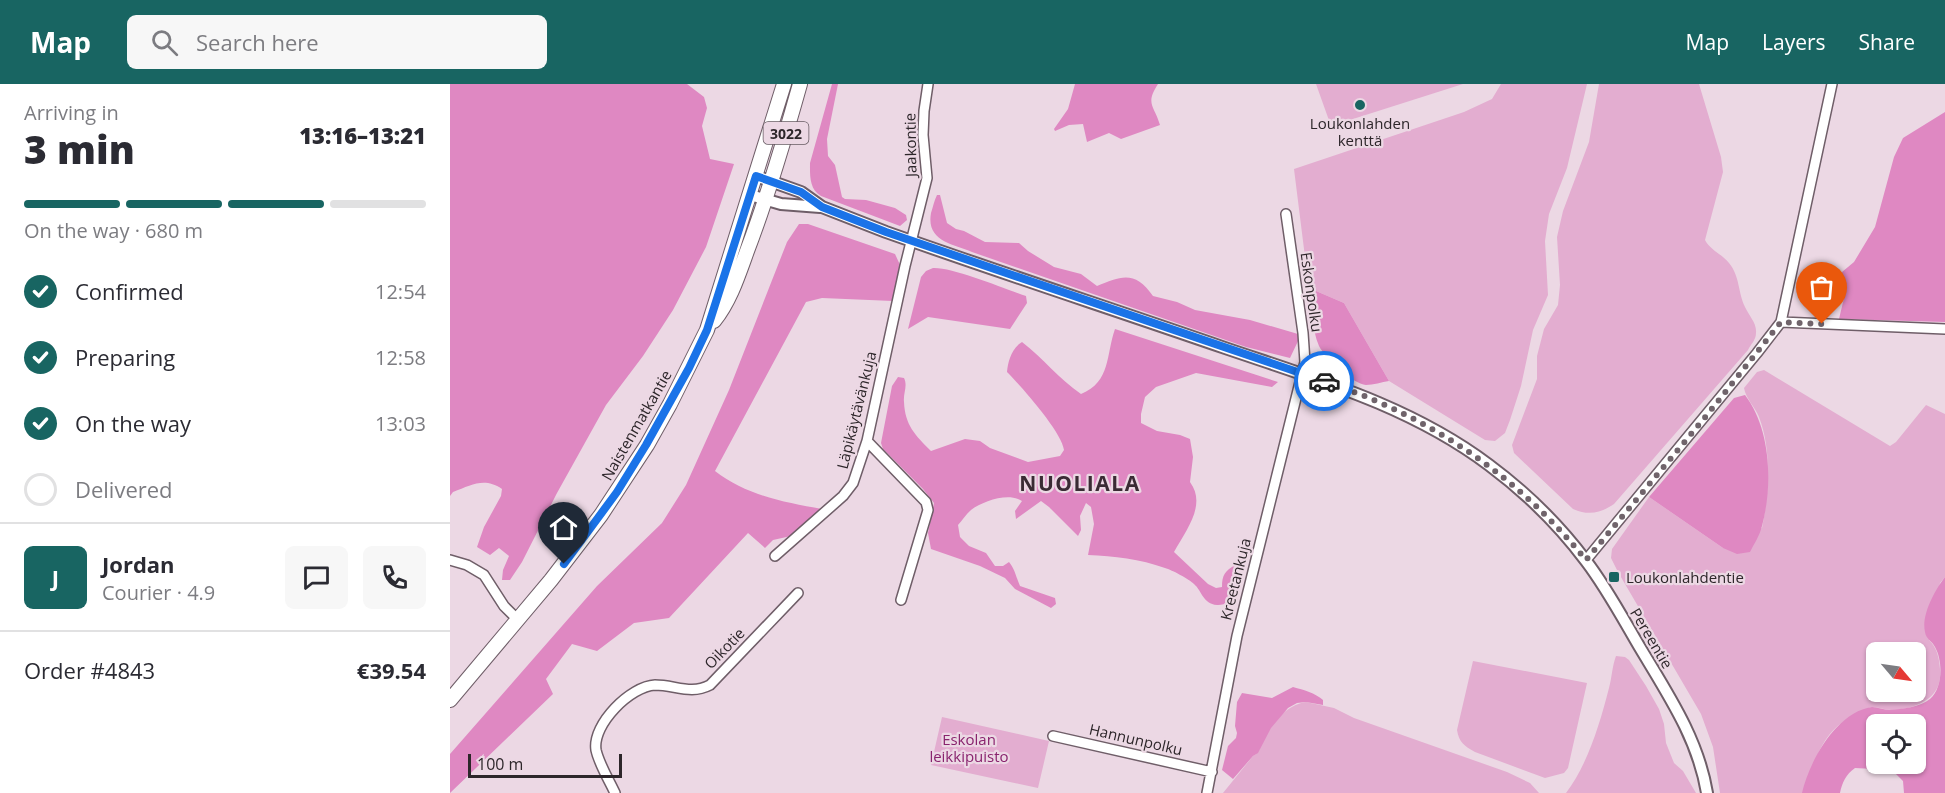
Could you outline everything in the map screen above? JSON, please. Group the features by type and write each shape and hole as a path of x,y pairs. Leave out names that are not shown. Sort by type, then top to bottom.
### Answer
{"main road":[{"name":"Naistenmatkantie","path":"450,700 558,571 617,492 670,404 707,330 784,84"},
{"name":"Naistenmatkantie","path":"707,330 723,309 767,200 800,84"}],"street":[{"name":"Jaakontie","path":"911,241 927,178 923,135 928,84"},
{"path":"1586,560 1737,379 1781,322 1832,84"},
{"name":"Pereentie","path":"756,176 801,192 822,207 911,241 1376,400 1472,452 1526,496 1586,560 1684,722 1699,758 1707,793"},
{"name":"Pereentie","path":"750,195 781,204 822,207"},
{"name":"Eskonpolku","path":"1286,214 1303,333 1305,354 1302,374"},
{"name":"Läpikäytävänkuja","path":"775,556 843,496 853,483 867,441 911,241"},
{"path":"1781,322 1945,329"},
{"name":"Kreetankuja","path":"1207,793 1240,624 1302,374"},
{"path":"867,441 926,502 928,510 901,600"},
{"path":"450,560 467,565 484,575 504,606 518,620"},
{"name":"Oikotie","path":"615,793 596,750 596,738 600,728 614,710 629,697 652,686 690,690 710,685 798,593"},
{"name":"Hannunpolku","path":"1053,736 1212,772"}],"green space":[{"name":"Loukonlahden kenttä","path":"1316,84 1463,84 1331,126"},
{"path":"1501,84 1587,84 1567,168 1549,214 1545,241 1548,295 1533,330 1521,386 1510,420 1505,433 1495,441 1485,440 1389,381 1344,303 1316,291 1307,273 1294,169 1464,112 1492,99"},
{"path":"1599,84 1699,84 1721,157 1723,172 1705,240 1733,268 1743,302 1754,323 1756,333 1748,350 1614,504 1604,510 1590,513 1573,509 1514,453 1512,445 1537,379 1537,356 1544,329 1558,305 1560,285 1557,237 1563,211 1589,142"},
{"path":"1764,370 1890,446 1896,442 1926,405 1945,414 1945,577 1940,583 1929,640 1936,650 1939,661 1940,679 1937,688 1926,700 1926,642 1866,642 1866,702 1922,702 1910,707 1891,710 1872,707 1857,713 1835,728 1823,745 1803,793 1720,793 1713,747 1701,714 1611,558 1612,549 1649,497 1723,548 1762,528 1768,486 1768,458 1759,417 1744,388 1757,372"},
{"path":"1616,656 1629,660 1646,686 1659,709 1664,724 1666,743 1674,763 1683,771 1696,793 1566,793 1581,769 1592,743"},
{"path":"1473,661 1587,683 1568,768 1564,773 1545,778 1475,752 1463,743 1457,730"},
{"path":"1306,702 1334,708 1354,718 1507,772 1530,783 1539,793 1223,793 1258,751 1275,721 1292,707"},
{"name":"Eskolan leikkipuisto","path":"942,717 1049,741 1038,788 931,765"}],"shaded area":[{"path":"450,84 687,84 704,97 707,108 702,126 710,159 734,164 706,247 673,310 643,356 606,405 522,562 510,580 502,580 503,570 509,556 499,548 490,555 477,547 484,527 501,496 502,489 489,483 478,483 453,492 450,496"},
{"path":"832,84 838,84 827,139 828,156 835,165 842,197 866,200 895,208 906,215 907,220 900,226 821,196 812,186 810,163"},
{"path":"1075,84 1158,84 1151,100 1160,125 1121,139 1109,133 1087,142 1083,124 1069,125 1055,131 1054,129 1068,109"},
{"path":"1945,112 1945,322 1839,319 1844,298 1842,272 1854,262 1875,227 1894,157 1903,138"},
{"path":"937,195 940,195 947,223 985,242 1019,243 1054,267 1081,274 1097,286 1114,279 1134,279 1141,282 1153,296 1177,302 1195,310 1250,320 1298,334 1299,339 1290,358 1246,347 949,244 932,230 931,213"},
{"path":"799,224 808,224 895,254 901,267 893,301 822,298 806,302 715,471 752,492 822,509 791,536 773,540 765,548 748,533 669,618 634,623 597,651 572,644 546,679 553,694 450,793 450,754 597,586 662,523 686,485 729,390 787,242"},
{"path":"933,268 966,275 1026,296 1027,303 1010,329 928,317 908,329 921,277"},
{"path":"1309,290 1344,303 1389,381 1369,385 1360,384 1340,370 1327,357 1317,340"},
{"path":"1115,329 1278,382 1272,387 1196,373 1156,387 1145,397 1141,414 1141,423 1157,431 1190,439 1193,457 1190,482 1195,491 1196,508 1174,552 1208,584 1216,588 1222,587 1223,576 1229,569 1235,565 1242,568 1240,587 1229,602 1212,604 1203,597 1192,582 1168,569 1146,562 1088,555 1094,524 1091,507 1086,503 1080,516 1081,530 1078,536 1041,501 1016,519 1015,511 1022,501 1017,498 996,499 971,510 958,525 960,537 969,546 986,553 995,566 1003,566 1009,562 1020,586 1055,598 1056,604 1051,608 1015,589 1005,578 980,566 931,549 928,533 934,503 883,449 881,443 892,386 898,377 904,378 905,381 906,417 916,435 931,451 965,439 980,441 990,448 1028,462 1060,456 1064,450 1056,432 1007,372 1011,355 1022,342 1081,394 1091,389 1103,375"},
{"path":"1745,395 1754,409 1765,441 1768,493 1762,526 1757,539 1750,552 1737,554 1723,548 1649,497 1734,398"},
{"path":"1945,577 1945,793 1904,793 1903,781 1896,774 1926,774 1926,714 1866,714 1866,769 1855,768 1849,773 1840,793 1802,793 1818,753 1826,740 1847,718 1872,707 1890,710 1916,706 1926,702 1934,694 1940,674 1939,659 1935,647 1926,634 1924,625 1933,596"},
{"path":"1293,687 1316,695 1323,700 1323,705 1306,702 1297,703 1288,708 1271,728 1258,753 1233,779 1222,770 1228,746 1236,738 1237,702 1242,693 1272,698"}],"way so far":[{"path":"1324,381 1376,400 1472,452 1526,496 1586,560 1781,322 1822,324"}],"place":[{"name":"Loukonlahden kenttä","path":"1360,105"},
{"name":"Loukonlahdentie","path":"1614,577"}],"district":[{"name":"NUOLIALA","path":"1080,483"}],"route":[{"path":"564,564 617,492 689,368 707,330 756,176 801,192 822,207 886,232 1324,381"}]}
